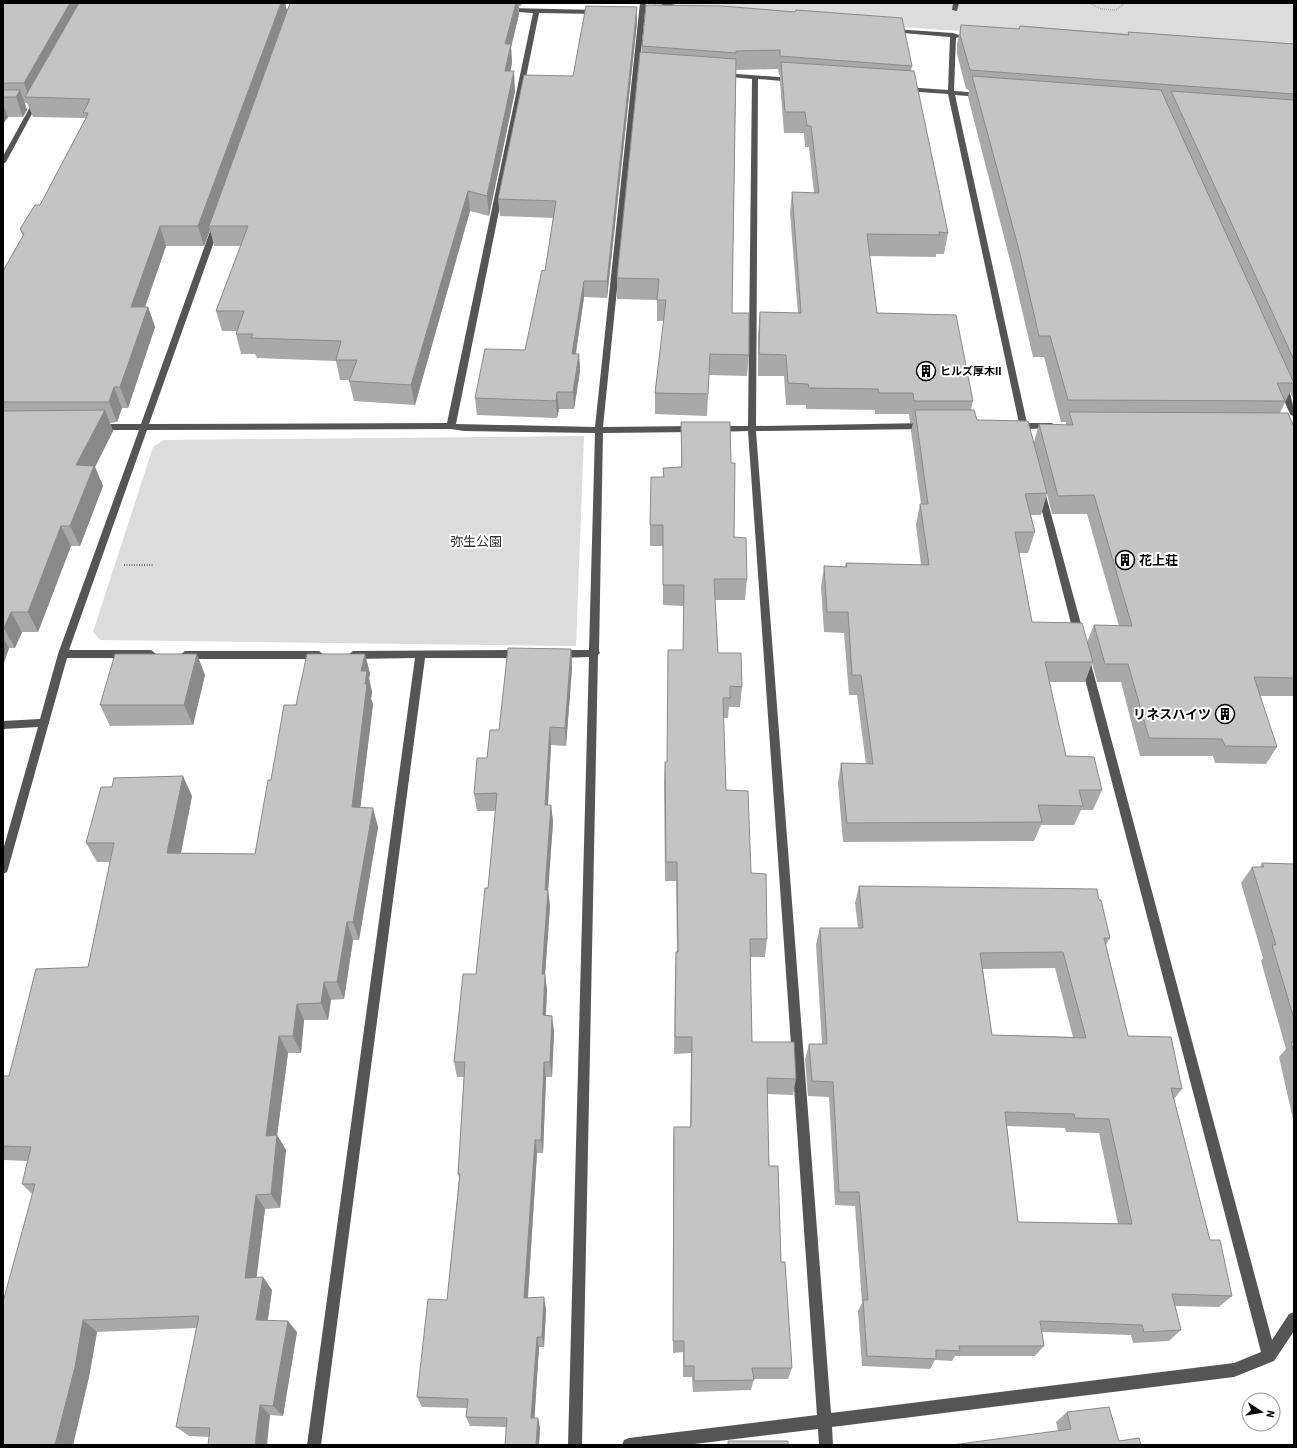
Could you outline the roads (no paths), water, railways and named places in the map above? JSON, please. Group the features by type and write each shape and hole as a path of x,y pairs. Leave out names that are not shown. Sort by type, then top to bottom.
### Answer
{"street":[{"path":"575,1445 599,430 642,11 675,3"},
{"path":"955,10 956,3"},
{"path":"501,10 605,12"},
{"path":"451,426 536,11"},
{"path":"883,30 969,36"},
{"path":"953,35 951,93 1028,444"},
{"path":"636,68 644,68"},
{"path":"715,74 802,81"},
{"path":"755,77 752,428 826,1445"},
{"path":"896,89 990,96"},
{"path":"3,162 41,92"},
{"path":"25,106 33,106"},
{"path":"3,869 63,654 219,219"},
{"path":"1278,377 1294,414"},
{"path":"89,427 451,426 464,428 599,430 932,426"},
{"path":"1009,426 1061,426"},
{"path":"1038,482 1269,1356"},
{"path":"547,654 594,653"},
{"path":"63,654 158,654"},
{"path":"174,654 420,656 531,654"},
{"path":"314,1445 420,656"},
{"path":"3,725 44,723"},
{"path":"629,1445 1234,1370 1269,1356 1294,1319"}],"place":[{"name":"ヒルズ厚木II","path":"926,371"},
{"name":"花上荘","path":"1125,560"},
{"name":"リネスハイツ","path":"1225,714"}],"park label":[{"name":"弥生公園","path":"476,541"}]}
